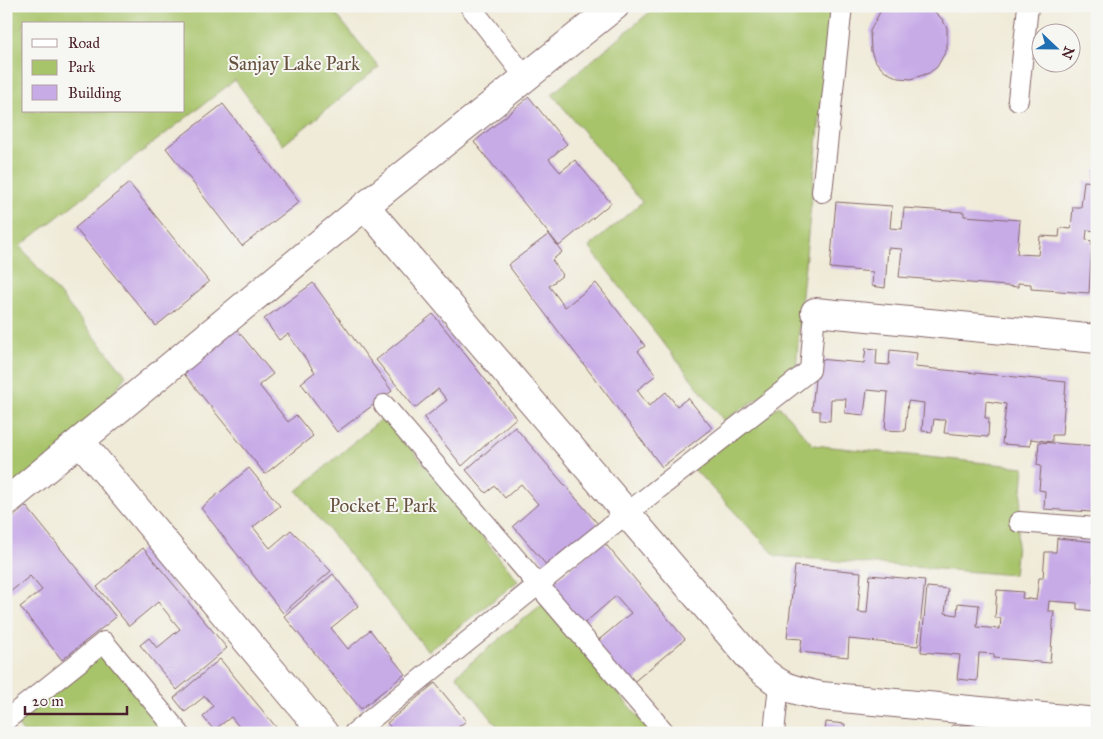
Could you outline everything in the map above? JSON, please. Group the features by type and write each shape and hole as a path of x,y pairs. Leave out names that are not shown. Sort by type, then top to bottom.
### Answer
{"street":[{"path":"6,502 365,206 615,6"},
{"path":"365,206 755,664 773,681 792,690 821,696 1097,722"},
{"path":"815,312 1097,339"},
{"path":"80,441 324,733"}],"lane":[{"path":"470,6 526,78"},
{"path":"822,192 842,6"},
{"path":"1018,100 1028,6"},
{"path":"354,733 627,513 810,370 815,312"},
{"path":"384,405 665,733"},
{"path":"1019,522 1097,528"},
{"path":"15,733 6,721 104,642 179,733"},
{"path":"774,733 779,684"}],"green space":[{"name":"Sanjay Lake Park","path":"6,6 332,6 331,8 379,67 283,145 235,80 20,246 126,375 80,441 6,502"},
{"path":"657,6 831,6 800,314 796,372 724,421 589,247 642,202 552,94"},
{"path":"779,406 813,445 1024,467 1014,575 776,556 693,468"},
{"name":"Pocket E Park","path":"385,416 518,581 428,651 297,491"},
{"path":"542,604 652,733 503,733 456,675"},
{"path":"103,651 170,733 24,733 15,722"}],"building":[{"path":"888,6 929,6 942,19 947,28 947,49 937,67 929,73 911,79 899,78 881,68 874,59 871,51 870,31 880,12"},
{"path":"529,97 567,144 549,159 560,172 575,160 611,203 559,246 474,142"},
{"path":"223,104 299,202 242,246 166,148"},
{"path":"1095,169 1097,169 1097,231 1087,230 1086,240 1092,241 1089,293 1031,289 1031,284 1018,283 1018,287 899,277 902,249 888,248 885,288 872,286 873,272 830,268 836,202 892,206 890,228 902,229 904,208 964,212 964,216 1020,220 1017,254 1038,255 1040,236 1059,237 1060,228 1071,229 1073,207 1081,207 1084,181 1094,182"},
{"path":"129,183 209,282 156,326 75,228"},
{"path":"549,234 562,252 552,260 563,275 549,286 565,307 596,283 645,346 638,351 656,375 637,390 649,406 666,392 677,406 688,398 712,428 662,467 508,265"},
{"path":"313,283 392,391 337,432 301,383 315,372 288,334 279,340 264,319"},
{"path":"433,314 516,418 462,466 424,418 447,400 438,389 415,408 376,360"},
{"path":"234,326 273,374 259,385 288,422 296,415 313,436 265,474 181,370"},
{"path":"866,348 877,349 876,364 889,365 890,350 917,353 915,367 1066,382 1062,435 1052,435 1052,442 1031,439 1030,446 1002,444 1006,404 986,401 985,418 989,418 988,437 944,433 946,420 934,419 932,432 922,431 924,403 908,401 905,431 885,430 888,392 867,390 864,415 845,413 846,399 831,399 830,421 820,420 820,411 812,410 817,359 864,363"},
{"path":"515,427 598,524 548,567 513,526 538,504 521,484 505,498 495,486 486,493 466,470"},
{"path":"1039,442 1097,446 1097,473 1095,489 1093,489 1092,512 1044,509 1045,491 1039,490 1041,466 1037,465"},
{"path":"249,468 280,506 253,527 270,548 291,530 331,571 283,613 201,508"},
{"path":"26,506 116,617 62,660 20,607 42,590 30,576 10,592 6,587 6,523"},
{"path":"1057,538 1097,542 1093,582 1097,582 1097,609 1094,611 1077,609 1077,603 1049,601 1048,611 1054,611 1050,663 994,658 994,654 979,653 977,681 957,679 960,655 921,652 927,587 948,589 945,613 957,615 958,603 979,605 977,627 1000,629 1001,618 995,618 997,590 1023,592 1022,598 1036,600 1039,578 1043,578 1045,552 1056,552"},
{"path":"603,541 685,639 630,685 595,643 631,613 616,596 580,627 547,588"},
{"path":"143,548 227,648 177,690 140,645 149,638 157,648 180,629 158,602 129,626 97,587"},
{"path":"795,566 861,572 858,612 867,613 870,575 925,580 918,646 849,639 848,657 800,652 802,639 787,638"},
{"path":"333,574 358,606 331,628 348,649 370,630 405,674 361,709 284,616"},
{"path":"220,659 281,733 244,733 231,717 214,730 203,717 213,706 205,696 185,712 174,698"},
{"path":"435,683 466,721 451,733 395,733 387,723"},
{"path":"826,722 845,724 844,733 825,733"},
{"path":"952,725 972,726 971,733 951,733"},
{"path":"985,728 1004,729 1003,733 984,733"}]}
